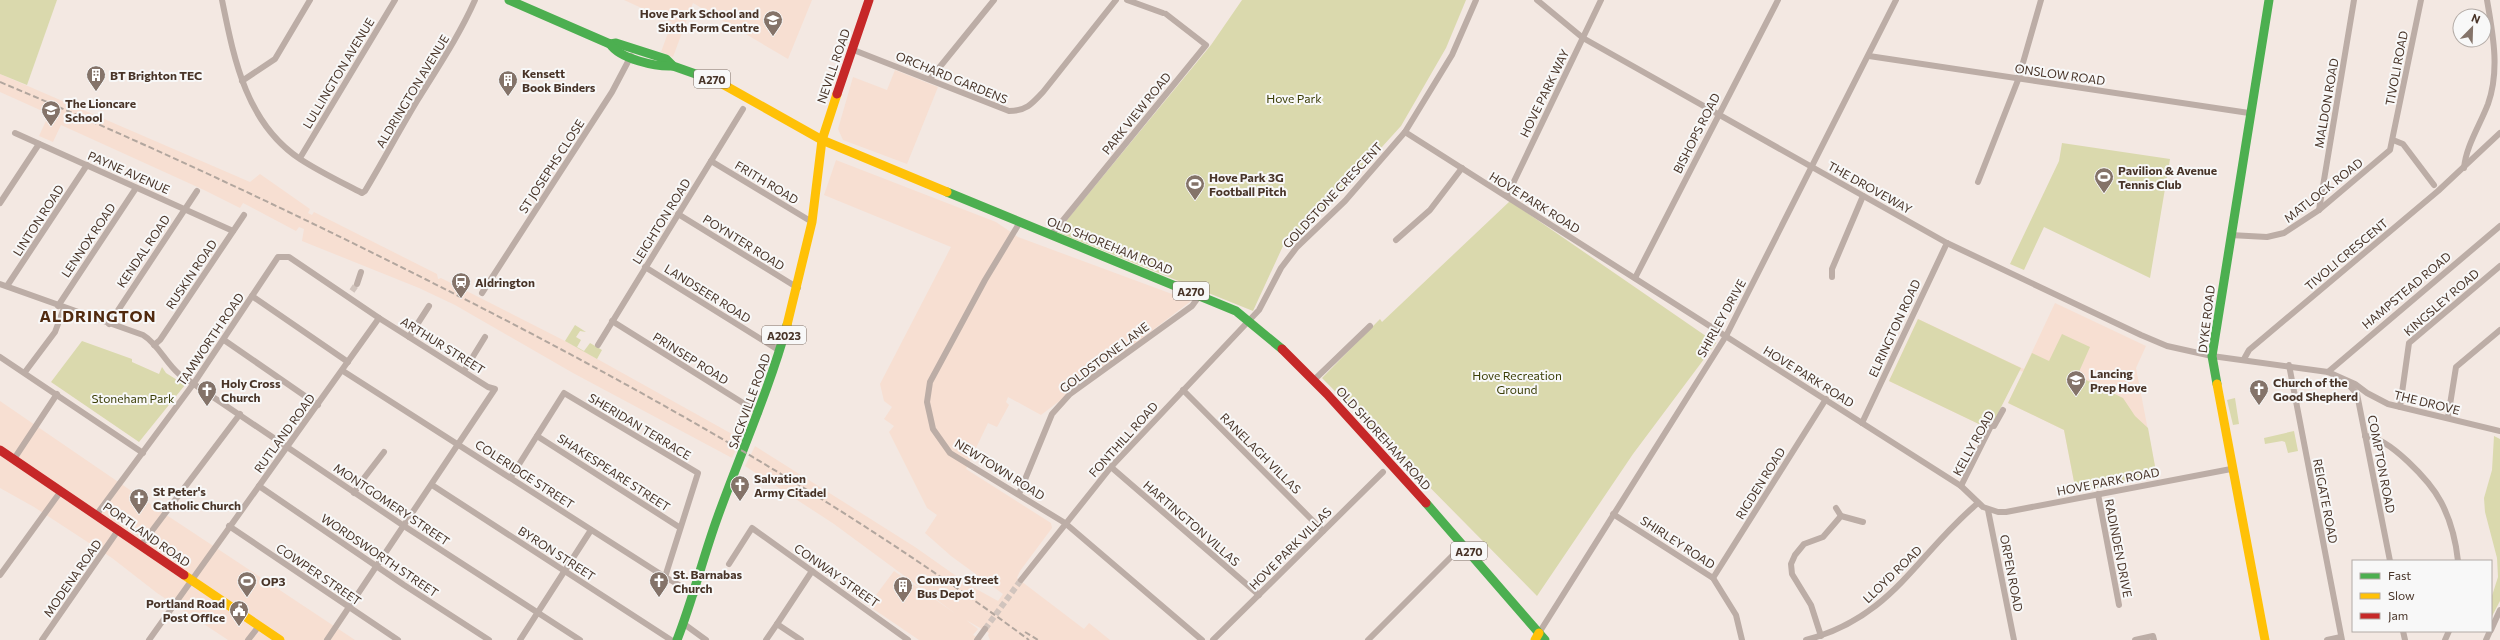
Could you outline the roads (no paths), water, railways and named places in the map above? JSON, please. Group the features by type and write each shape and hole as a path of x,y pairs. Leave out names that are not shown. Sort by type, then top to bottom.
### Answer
{"main road":[{"name":"OLD SHOREHAM ROAD","path":"510,0 610,44 614,50 633,53 664,67 673,66 717,81 822,140 1200,295 1232,309 1250,320 1314,380 1463,545 1540,638"},
{"name":"NEVILL ROAD","path":"822,140 851,49 869,0"},
{"name":"DYKE ROAD","path":"2265,640 2231,469 2212,356 2249,113 2269,0"},
{"name":"SACKVILLE ROAD","path":"677,640 695,594 718,517 780,351 798,288 812,222 822,140"},
{"name":"PORTLAND ROAD","path":"1,451 142,544 191,580 280,640"}],"street":[{"path":"222,0 236,67 257,114 267,128 300,158"},
{"path":"242,81 274,59 310,0"},
{"name":"LULLINGTON AVENUE","path":"300,158 395,0"},
{"name":"ALDRINGTON AVENUE","path":"300,158 362,192 365,191 459,33 475,0"},
{"path":"930,79 994,0"},
{"name":"ORCHARD GARDENS","path":"851,49 1009,111 1020,111 1031,106 1116,0"},
{"name":"PARK VIEW ROAD","path":"1051,235 1206,45 1164,14 1127,0"},
{"name":"GOLDSTONE CRESCENT","path":"1250,320 1259,310 1281,268 1297,246 1345,201 1405,132 1452,55 1476,0"},
{"name":"THE DROVEWAY","path":"1537,0 1583,38 1947,243 2167,346 2212,356"},
{"name":"HOVE PARK WAY","path":"1507,196 1601,0"},
{"name":"BISHOPS ROAD","path":"1635,278 1718,114 1778,0"},
{"name":"SHIRLEY DRIVE","path":"1540,638 1613,514 1726,336 1896,0"},
{"path":"1978,182 2018,80 2041,0"},
{"name":"MALDON ROAD","path":"2319,210 2354,0"},
{"name":"TIVOLI ROAD","path":"2393,140 2421,0"},
{"path":"2464,168 2470,147 2488,103 2494,78 2494,40 2487,0"},
{"name":"ST JOSEPHS CLOSE","path":"482,293 612,92 633,53"},
{"name":"ONSLOW ROAD","path":"1868,56 2018,80 2249,113"},
{"name":"LEIGHTON ROAD","path":"598,345 743,109"},
{"name":"HOVE PARK ROAD","path":"1405,132 1961,486 1978,503 1988,510 2006,512 2231,469"},
{"name":"PAYNE AVENUE","path":"15,133 233,232"},
{"name":"TIVOLI CRESCENT","path":"2244,359 2249,350 2464,168 2500,133"},
{"path":"2393,140 2403,144 2434,185"},
{"name":"MATLOCK ROAD","path":"2230,235 2268,237 2281,235 2319,210 2386,154 2393,140"},
{"path":"0,203 39,144"},
{"path":"2470,147 2479,153"},
{"name":"FRITH ROAD","path":"711,161 812,222"},
{"name":"LINTON ROAD","path":"7,286 87,166"},
{"path":"1396,240 1430,210 1462,168"},
{"name":"LENNOX ROAD","path":"25,372 55,332 61,307 136,188"},
{"name":"KENDAL ROAD","path":"109,324 197,190"},
{"path":"1832,277 1832,268 1863,196"},
{"name":"POYNTER ROAD","path":"678,214 798,288"},
{"name":"RUSKIN ROAD","path":"154,344 160,340 244,215"},
{"name":"NEWTOWN ROAD","path":"1020,222 985,280 930,382 927,392 928,412 933,429 942,445 950,453 1065,523 1202,640"},
{"name":"HAMPSTEAD ROAD","path":"2328,372 2500,226"},
{"name":"ELRINGTON ROAD","path":"1862,423 1947,243"},
{"name":"TAMWORTH ROAD","path":"97,514 194,383 278,257 284,255"},
{"name":"ARTHUR STREET","path":"284,255 379,318 495,389 460,445"},
{"name":"KINGSLEY ROAD","path":"2400,407 2409,343 2500,266"},
{"name":"LANDSEER ROAD","path":"645,267 780,351"},
{"path":"357,284 361,272"},
{"path":"0,284 143,335 154,344"},
{"path":"348,297 352,291"},
{"name":"GOLDSTONE LANE","path":"1019,494 1052,414 1070,394 1192,306 1200,295"},
{"path":"252,296 348,362"},
{"path":"409,337 429,306"},
{"name":"RUTLAND ROAD","path":"149,640 229,526 343,371 379,318"},
{"name":"FONTHILL ROAD","path":"1021,580 1111,467 1250,320"},
{"name":"PRINSEP ROAD","path":"612,321 758,413"},
{"path":"1314,380 1370,326"},
{"path":"2448,417 2456,367 2500,330"},
{"path":"464,371 485,337"},
{"path":"224,340 318,405"},
{"name":"MONTGOMERY STREET","path":"154,344 169,366 404,526 580,640"},
{"name":"THE DROVE","path":"2212,356 2289,365 2328,372 2356,384 2376,398 2400,407 2448,417 2500,431"},
{"path":"0,357 58,394 143,453"},
{"name":"REIGATE ROAD","path":"2289,365 2342,639"},
{"name":"COLERIDGE STREET","path":"343,371 511,477 665,577 695,594"},
{"name":"COMPTON ROAD","path":"2340,378 2354,388 2357,394 2390,560"},
{"name":"RANELAGH VILLAS","path":"1183,390 1323,531"},
{"name":"SHERIDAN TERRACE","path":"511,477 564,393 698,473 679,527 665,577"},
{"path":"14,459 58,394"},
{"name":"RIGDEN ROAD","path":"1713,578 1826,399"},
{"name":"KELLY ROAD","path":"1961,486 1991,426 1994,426 2003,410"},
{"path":"142,544 240,414"},
{"name":"SHAKESPEARE STREET","path":"537,436 679,527"},
{"path":"2366,436 2373,437 2395,450 2421,476 2440,501 2456,546 2458,560"},
{"path":"327,640 460,445"},
{"path":"364,478 384,452"},
{"name":"HARTINGTON VILLAS","path":"1111,467 1259,595"},
{"name":"HOVE PARK VILLAS","path":"1213,640 1383,472"},
{"path":"354,492 359,485"},
{"name":"BYRON STREET","path":"432,485 670,640"},
{"name":"WORDSWORTH STREET","path":"259,486 376,567 490,640"},
{"path":"0,575 60,491"},
{"name":"RADINDEN DRIVE","path":"2098,494 2119,605"},
{"name":"LLOYD ROAD","path":"1806,640 1845,627 1884,600 1978,503"},
{"path":"1836,508 1841,516 1863,522"},
{"name":"ORPEN ROAD","path":"1988,510 2014,640"},
{"name":"SHIRLEY ROAD","path":"1613,514 1713,578 1736,616 1742,640"},
{"path":"1821,636 1811,605 1792,574 1791,564 1795,555 1804,544 1823,536 1841,516"},
{"name":"COWPER STREET","path":"229,526 398,640"},
{"name":"CONWAY STREET","path":"729,564 752,528 908,640"},
{"name":"MODENA ROAD","path":"42,640 119,529"},
{"path":"520,640 591,530"},
{"path":"1368,640 1463,545"},
{"path":"766,640 812,571"},
{"path":"2492,628 2500,610"},
{"path":"684,624 706,640"},
{"path":"777,624 801,640"},
{"path":"248,640 258,626"},
{"path":"977,640 985,630"},
{"path":"2135,640 2153,636 2154,640"},
{"path":"2327,640 2342,639"}],"tunnel":[{"path":"352,291 357,284"},
{"path":"985,629 1021,580"}],"railway":[{"path":"0,82 107,128 266,201 423,278 580,359 734,446 809,491 957,588 1029,640"},
{"path":"1025,632 1038,640"}],"place":[{"name":"Hove Park School and Sixth Form Centre","path":"773,37"},
{"name":"BT Brighton TEC","path":"96,92"},
{"name":"Kensett Book Binders","path":"508,97"},
{"name":"The Lioncare School","path":"51,127"},
{"name":"Pavilion & Avenue Tennis Club","path":"2104,194"},
{"name":"Hove Park 3G Football Pitch","path":"1195,201"},
{"name":"Aldrington","path":"461,299"},
{"name":"Lancing Prep Hove","path":"2076,397"},
{"name":"Church of the Good Shepherd","path":"2259,406"},
{"name":"Holy Cross Church","path":"207,407"},
{"name":"Salvation Army Citadel","path":"740,502"},
{"name":"St Peter's Catholic Church","path":"139,515"},
{"name":"OP3","path":"247,598"},
{"name":"St. Barnabas Church","path":"659,598"},
{"name":"Conway Street Bus Depot","path":"903,603"},
{"name":"Portland Road Post Office","path":"239,627"}],"district":[{"name":"ALDRINGTON","path":"98,315"}],"park label":[{"name":"Hove Park","path":"1294,98"},
{"name":"Hove Recreation Ground","path":"1517,382"},
{"name":"Stoneham Park","path":"133,398"}]}
